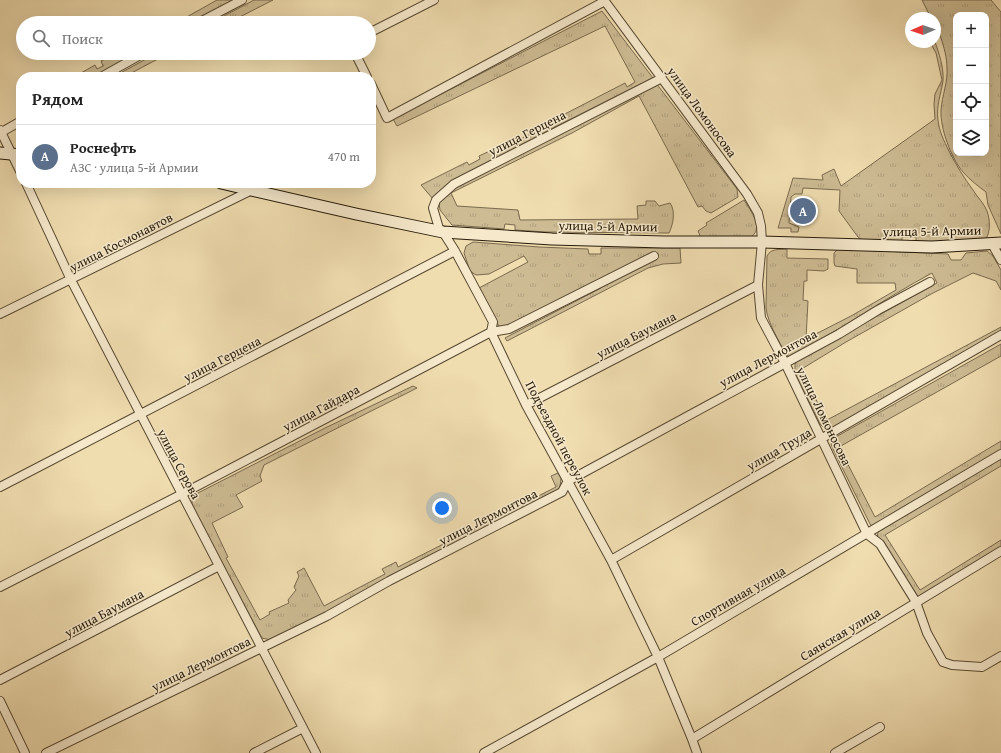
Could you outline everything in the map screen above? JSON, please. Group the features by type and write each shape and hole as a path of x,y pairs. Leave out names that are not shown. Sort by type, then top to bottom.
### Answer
{"street":[{"path":"211,16 242,0"},
{"path":"376,29 434,0"},
{"path":"376,95 387,118 604,0"},
{"name":"улица Ломоносова","path":"604,0 747,194 758,213 762,242 758,285 761,318 785,363 867,534 880,544 916,602 927,633 943,662 952,665 982,667 1001,656"},
{"path":"109,72 131,60"},
{"path":"358,60 364,72"},
{"name":"улица Герцена","path":"441,232 432,208 436,200 454,184 662,78"},
{"path":"16,124 0,132 16,153"},
{"path":"0,153 16,154"},
{"name":"улица Серова","path":"28,188 71,280 140,415 263,648 316,753"},
{"name":"улица 5-й Армии","path":"243,188 441,232 552,239 664,242 762,242 932,247 997,243"},
{"name":"улица Космонавтов","path":"0,314 252,190"},
{"name":"Подъездной переулок","path":"441,232 456,251 493,322 491,332 526,405 611,560 658,657 697,753"},
{"path":"997,243 1001,260"},
{"name":"улица Герцена","path":"0,487 456,251"},
{"name":"улица Гайдара","path":"0,587 182,494 491,332 509,329 654,256"},
{"name":"улица Лермонтова","path":"46,753 327,616 389,581 562,492 568,481 930,282"},
{"name":"улица Баумана","path":"526,405 758,285"},
{"name":"улица Труда","path":"611,560 1001,335"},
{"name":"Спортивная улица","path":"484,753 658,657 1001,454"},
{"name":"Саянская улица","path":"692,738 1001,551"},
{"name":"улица Баумана","path":"0,680 219,566"},
{"path":"0,701 25,753"},
{"path":"835,753 880,727"},
{"path":"254,753 303,728"}],"green space":[{"path":"217,0 237,0 207,16 188,16"},
{"path":"254,0 273,0 242,16 224,16"},
{"path":"922,0 991,0 1001,12 1001,234 988,205 986,192 963,172 954,159 944,134 941,110 947,73 942,41 941,12 928,12"},
{"path":"602,11 653,78 495,159 433,199 421,185 467,162 469,165 480,159 479,156 520,137 521,139 530,134 530,132 625,83 627,87 635,82 605,26 397,126 393,119"},
{"path":"933,48 937,48 943,71 943,81 938,110 939,128 957,166 987,211 989,226 988,234 985,240 916,244 916,237 902,237 902,242 862,240 858,237 839,211 840,190 803,188 802,194 795,194 791,197 789,223 799,227 798,232 791,232 791,228 778,228 793,178 823,180 822,175 834,169 841,186 935,119 935,94 942,80 936,53"},
{"path":"127,60 106,72 83,72 95,65 97,69 103,66 101,61"},
{"path":"144,60 156,60 133,72 122,72"},
{"path":"656,83 737,189 738,197 711,213 706,211 702,206 698,207 639,96 572,133 451,193 457,206 518,210 520,220 638,219 637,206 646,205 646,201 655,201 659,206 670,203 673,210 673,218 669,233 546,232 515,230 515,225 505,224 504,229 452,225 440,210 439,203 450,189"},
{"path":"744,200 755,220 756,230 754,234 749,238 701,238 698,231 707,225 706,223"},
{"path":"473,242 588,249 589,254 601,254 601,248 680,248 681,263 663,264 648,268 507,341 505,338 601,288 597,281 501,330 479,288 528,262 524,256 489,274 476,275 470,271 464,253 466,246"},
{"path":"787,249 787,258 828,259 828,269 824,271 807,270 807,281 804,281 803,300 808,301 806,339 851,316 896,290 895,283 857,283 857,269 835,266 834,253 838,249 948,254 951,260 961,260 966,253 987,251 993,256 1001,270 1001,290 996,281 973,273 933,293 800,370 827,420 1001,327 1001,337 831,431 826,430 820,424 795,373 795,364 798,360 937,283 932,273 896,293 791,357 786,355 777,338 771,326 766,308 767,256 773,251"},
{"path":"1001,344 1001,356 839,447 875,517 1001,441 1001,451 872,528 833,449 831,444 834,438"},
{"path":"413,386 417,388 264,465 260,476 262,481 236,495 243,507 212,523 228,557 226,558 260,620 270,614 269,612 289,603 288,600 296,590 294,587 299,576 297,572 304,568 324,606 385,574 382,569 396,562 398,567 556,487 551,476 558,473 561,478 560,488 556,493 382,581 295,630 271,640 262,638 223,566 192,504 192,499 196,494 325,428"},
{"path":"1001,458 1001,466 885,535 920,590 1001,540 1001,550 919,600 877,538 878,532"}],"place":[{"name":"Роснефть","path":"803,211"}]}
